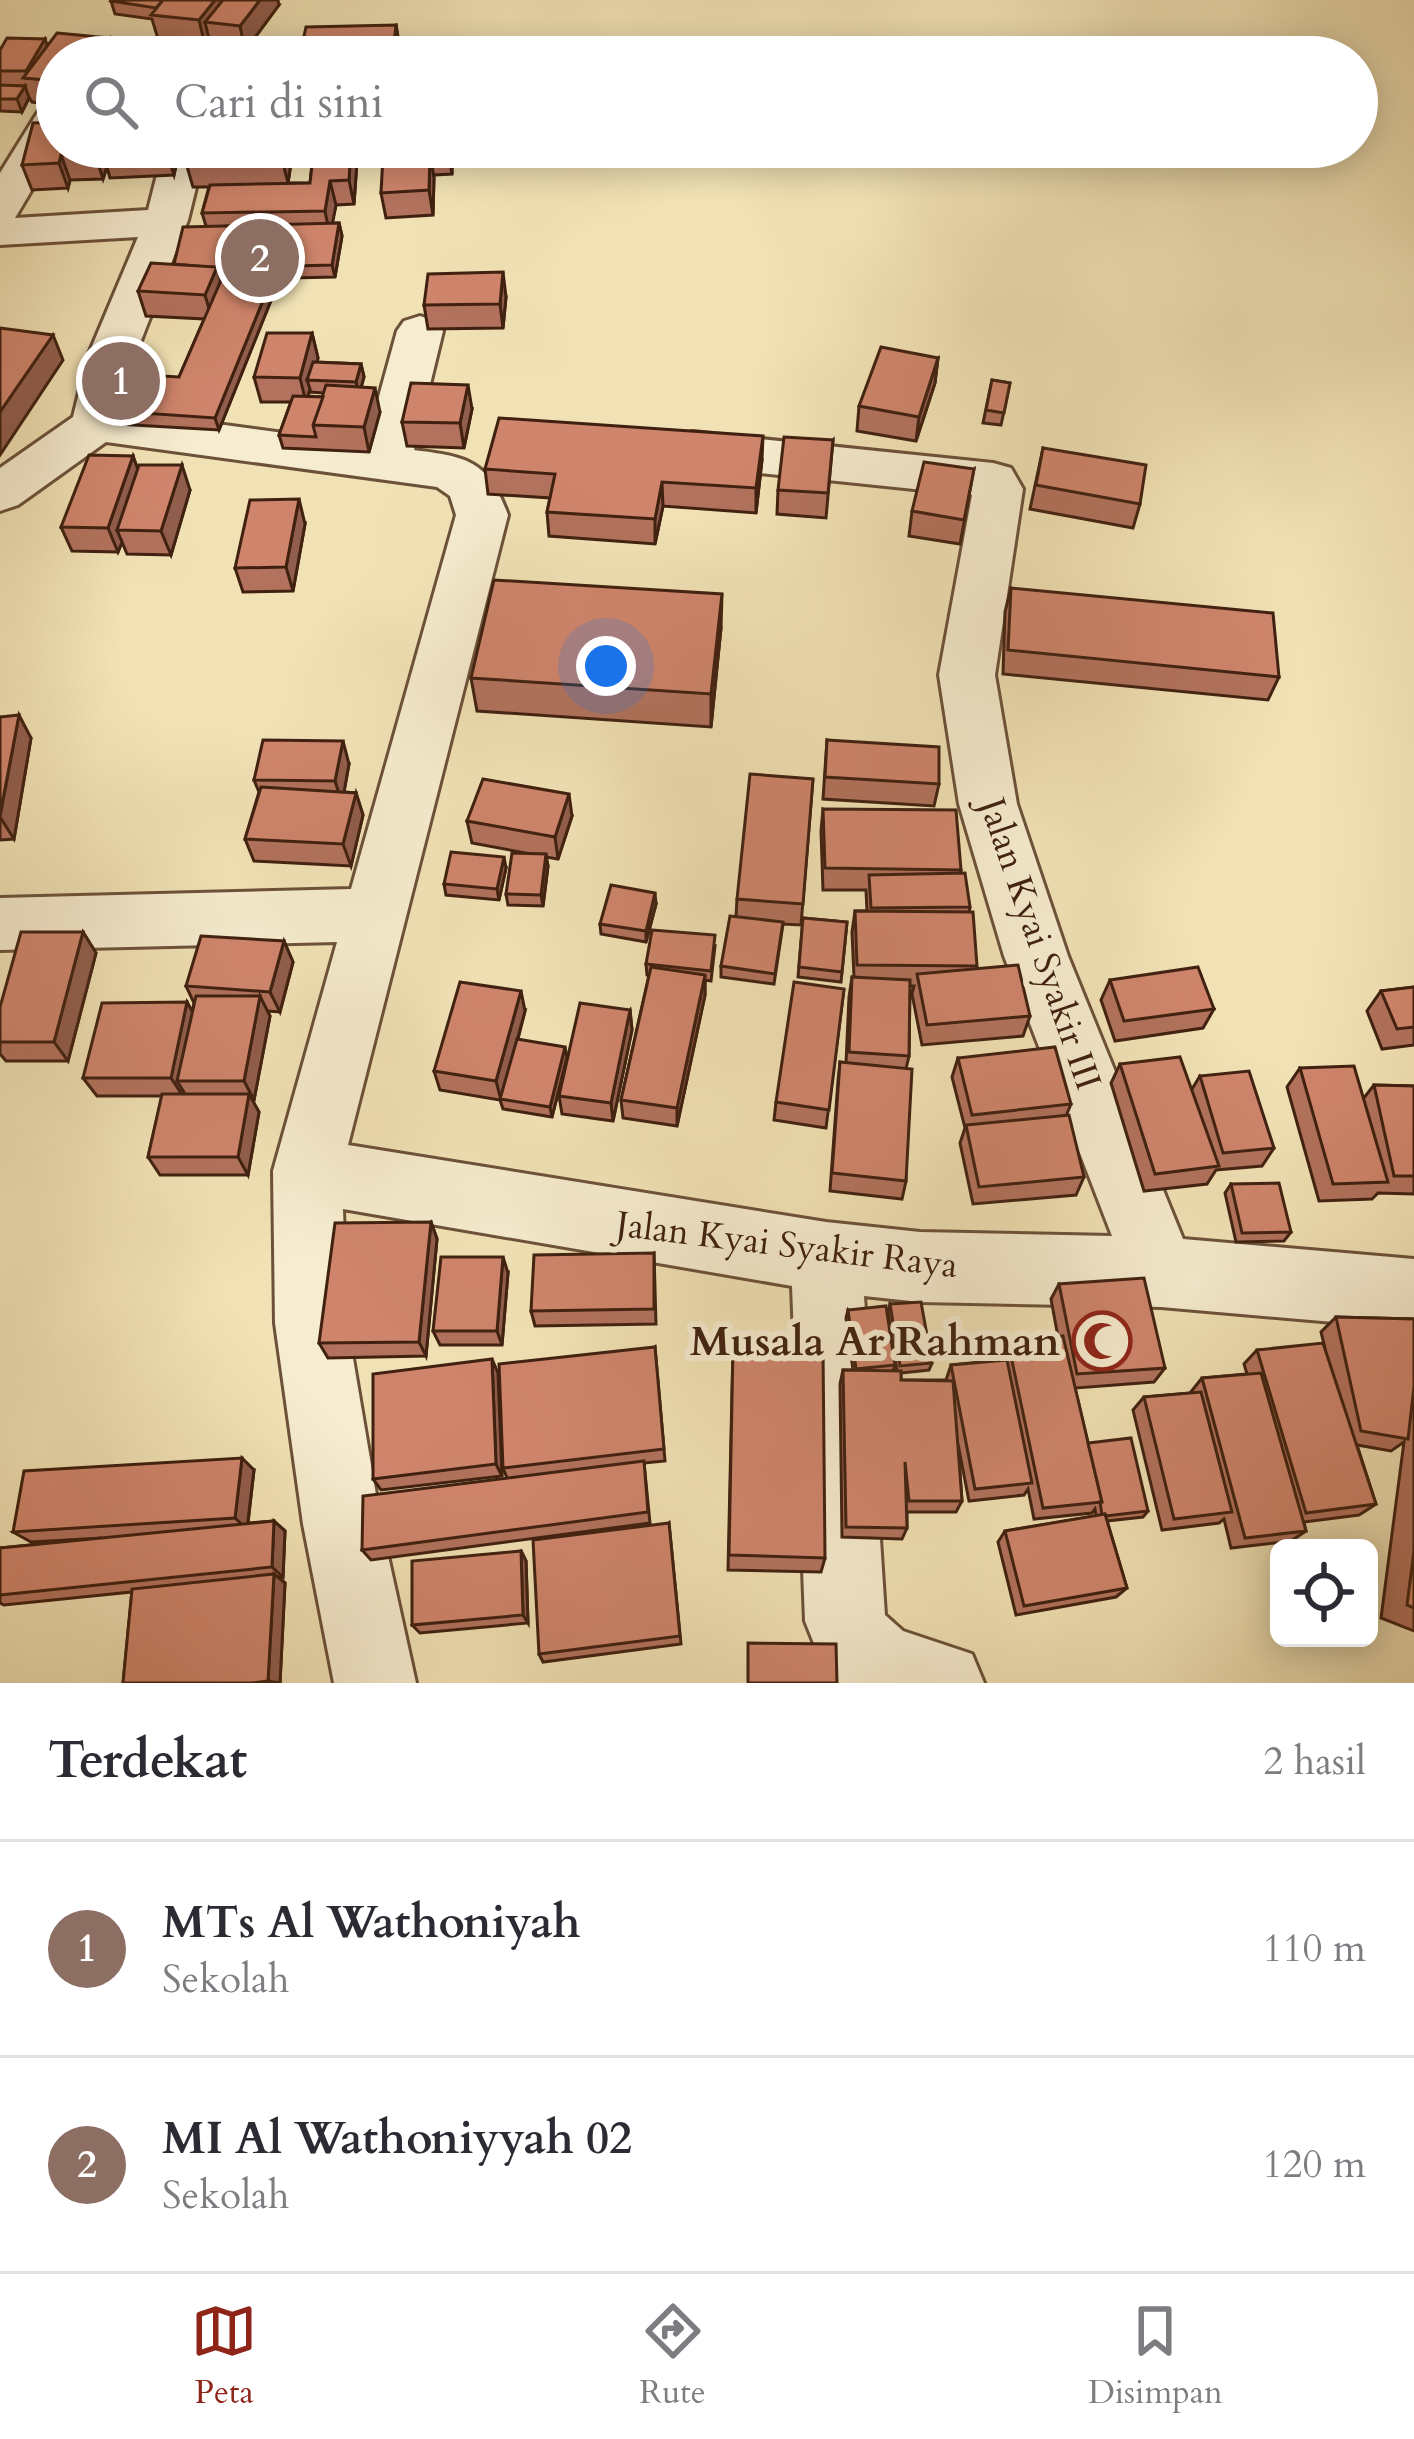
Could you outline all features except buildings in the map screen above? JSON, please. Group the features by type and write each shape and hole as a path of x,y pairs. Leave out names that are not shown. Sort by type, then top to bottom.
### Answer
{"street":[{"path":"0,209 36,148"},
{"path":"98,424 90,348 168,214 179,168"},
{"path":"0,232 168,214 219,202"},
{"path":"386,463 420,331"},
{"path":"0,494 98,424 450,472 466,479 482,515 307,1171 311,1323 342,1524 375,1683"},
{"name":"Jalan Kyai Syakir III","path":"693,448 993,480 998,489 967,675 988,804 1036,956 1161,1272"},
{"path":"0,924 376,915"},
{"name":"Jalan Kyai Syakir Raya","path":"307,1171 826,1257 920,1267 1161,1272 1414,1294"},
{"path":"826,1257 845,1621 853,1646 867,1660 943,1683"}],"place":[{"name":"MI Al Wathoniyyah 02","path":"260,258"},
{"name":"MTs Al Wathoniyah","path":"121,381"},
{"name":"Musala Ar Rahman","path":"1102,1341"}]}
